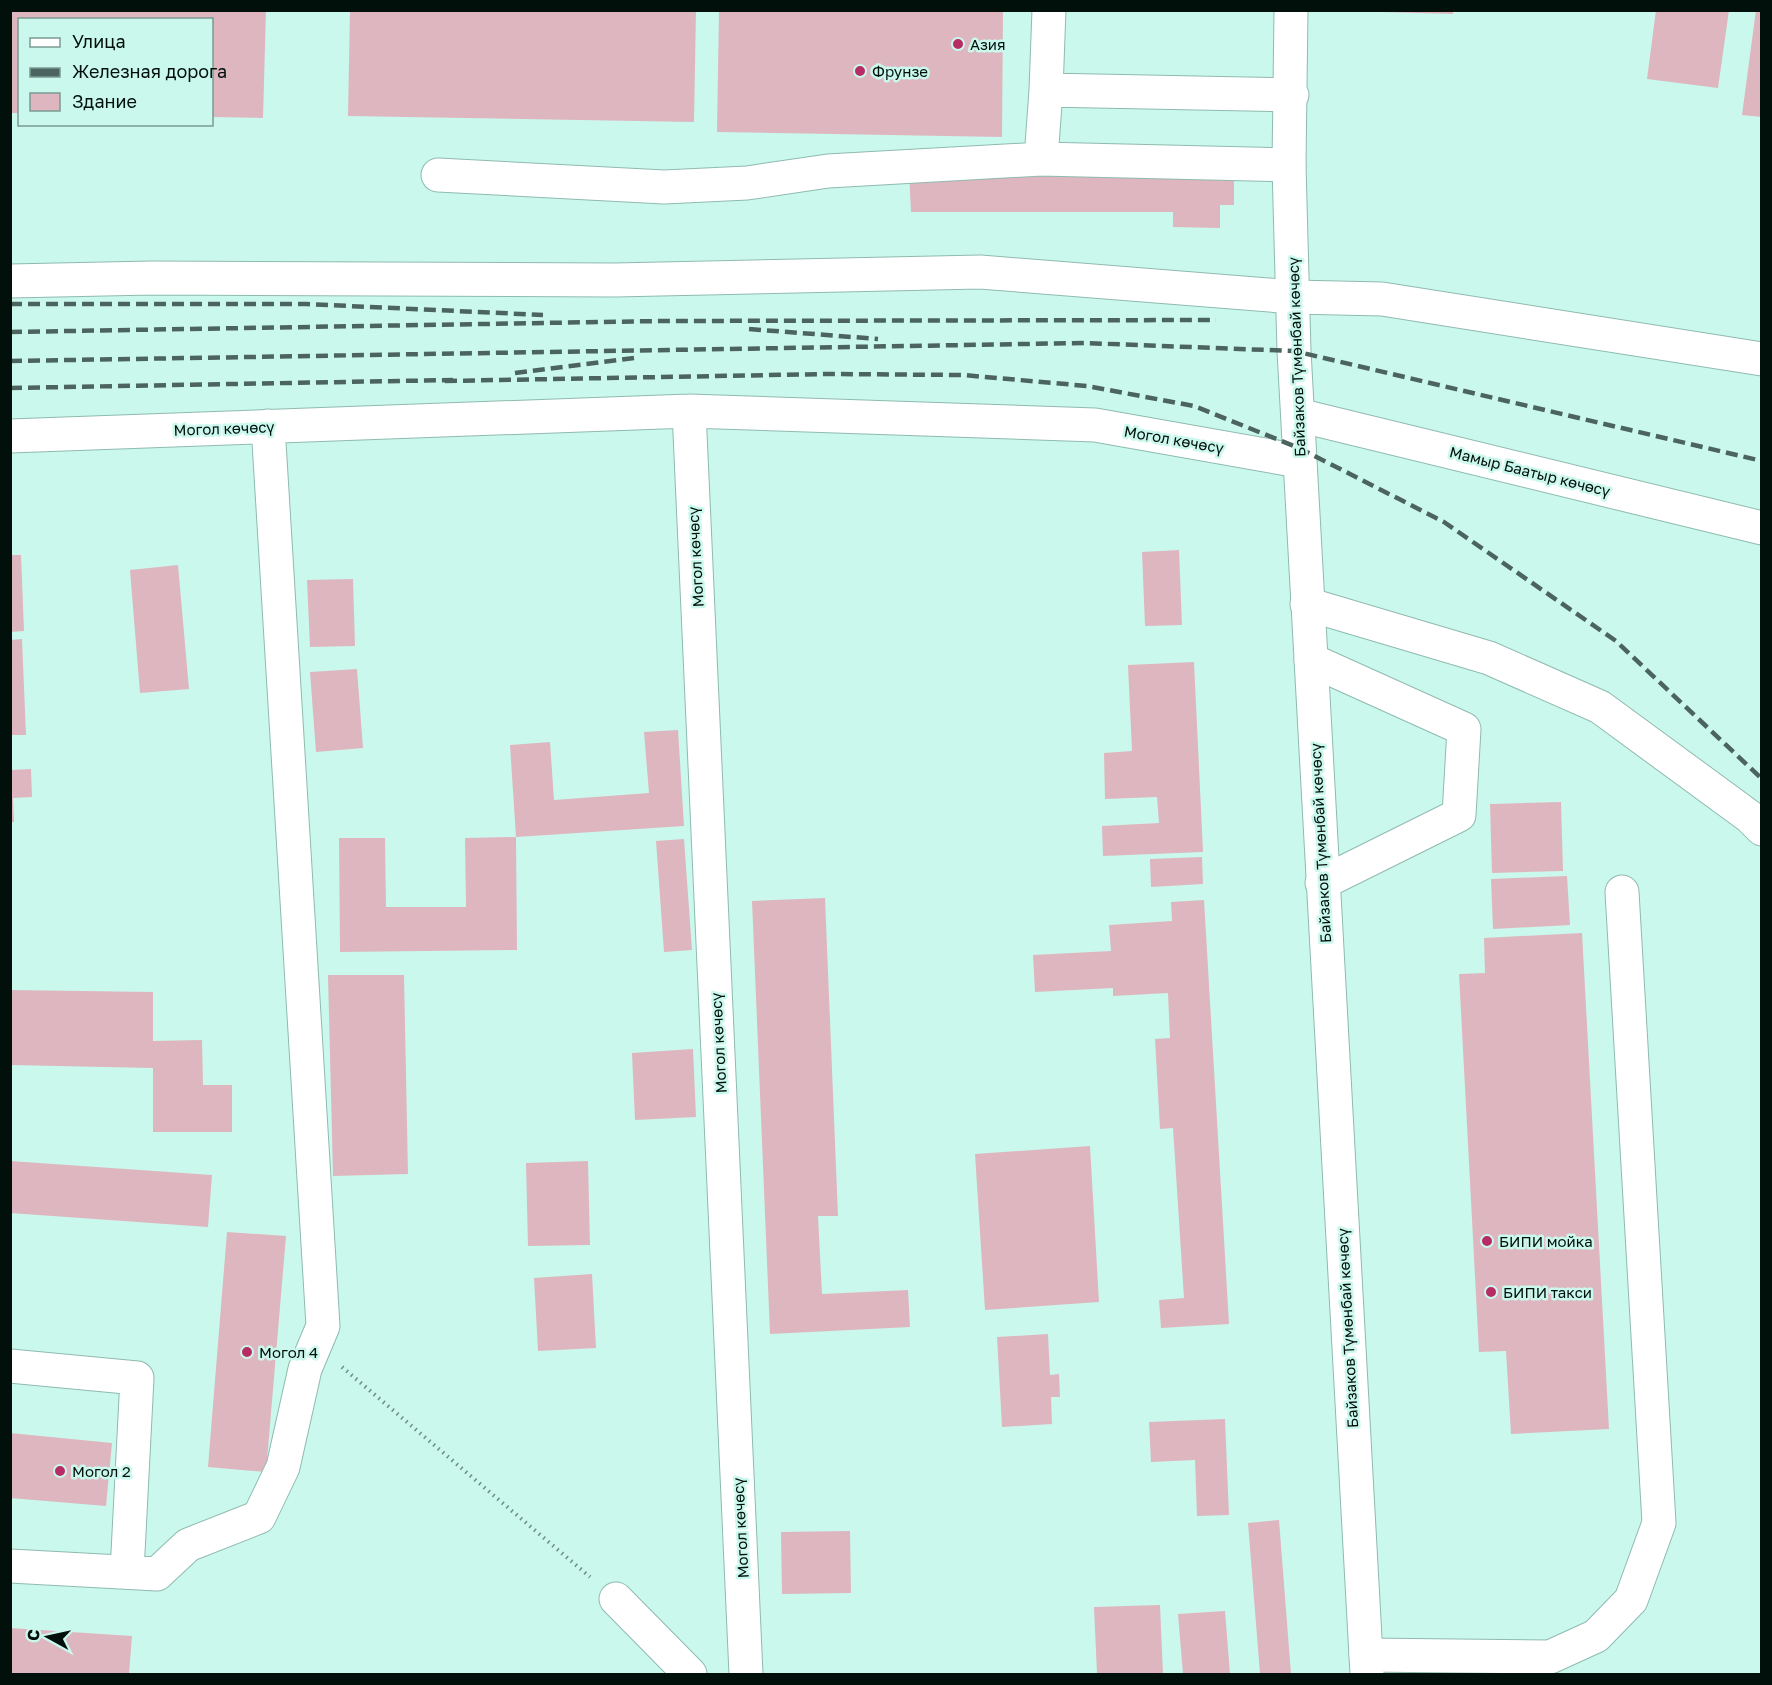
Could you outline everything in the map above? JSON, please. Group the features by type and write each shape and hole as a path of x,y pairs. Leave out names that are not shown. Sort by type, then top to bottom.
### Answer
{"street":[{"path":"1041,159 1048,10"},
{"name":"Байзаков Түмөнбай көчөсү","path":"1291,10 1292,95 1289,165 1299,461 1366,1665"},
{"path":"1046,90 1292,95"},
{"path":"438,175 664,188 747,183 828,171 1041,159 1289,165"},
{"path":"10,281 152,278 615,280 980,272 1294,297 1382,299 1761,359"},
{"name":"Могол көчөсү","path":"689,411 746,1674"},
{"name":"Могол көчөсү","path":"10,436 689,411 1095,425 1299,461"},
{"name":"Мамыр Баатыр көчөсү","path":"1298,415 1761,528"},
{"path":"10,1566 157,1574 188,1545 259,1517 283,1467 306,1369 323,1326 268,426"},
{"path":"1307,604 1489,658 1600,707 1750,817 1761,829"},
{"path":"1311,660 1464,729 1459,815 1322,883"},
{"path":"1366,1665 1550,1657 1596,1636 1630,1600 1659,1523 1622,892"},
{"path":"10,1366 137,1378 127,1572"},
{"path":"616,1599 690,1674"}],"path":[{"path":"315,1344 616,1599"}],"building":[{"path":"10,10 266,10 263,118 213,117 213,18 18,18 18,113 10,113"},
{"path":"350,10 696,10 694,122 348,116"},
{"name":"Фрунзе","path":"719,10 1003,10 1002,137 717,132"},
{"path":"1381,10 1453,10 1453,14 1381,12"},
{"path":"1656,10 1729,10 1718,88 1647,79"},
{"path":"1756,10 1762,10 1762,117 1742,115"},
{"path":"909,171 1234,175 1234,205 1220,205 1220,228 1173,227 1173,212 911,212"},
{"path":"1179,550 1182,625 1145,626 1142,552"},
{"path":"10,555 21,555 24,631 10,632"},
{"path":"178,565 189,689 140,693 130,570"},
{"path":"353,579 355,646 310,647 307,580"},
{"path":"22,639 26,735 10,735 10,640"},
{"path":"1194,662 1203,852 1103,856 1102,826 1159,823 1157,797 1105,799 1104,753 1132,751 1128,665"},
{"path":"357,669 363,748 316,752 310,672"},
{"path":"678,730 684,826 516,837 510,745 550,742 554,800 649,793 644,732"},
{"path":"31,769 32,797 13,798 14,822 10,822 10,770"},
{"path":"1561,802 1563,871 1492,873 1490,804"},
{"path":"516,837 517,950 340,952 339,838 385,838 386,907 466,907 465,838"},
{"path":"684,839 692,950 664,952 656,841"},
{"path":"1202,857 1203,884 1151,887 1150,859"},
{"path":"1567,876 1570,925 1493,929 1491,879"},
{"path":"825,898 838,1216 818,1216 822,1294 908,1290 910,1327 770,1334 752,901"},
{"path":"1204,900 1229,1324 1161,1328 1159,1300 1184,1298 1173,1128 1160,1129 1155,1039 1170,1038 1168,993 1113,996 1113,988 1035,992 1033,955 1111,951 1109,925 1172,921 1171,902"},
{"path":"1582,933 1609,1429 1511,1434 1506,1351 1479,1352 1459,974 1485,973 1484,938"},
{"path":"328,975 404,975 408,1174 333,1176"},
{"path":"10,990 153,992 153,1041 202,1040 203,1085 232,1085 232,1132 153,1132 153,1068 10,1065"},
{"path":"693,1049 696,1117 635,1120 632,1053"},
{"path":"1090,1146 1099,1302 985,1310 975,1154"},
{"path":"10,1161 212,1175 208,1227 10,1213"},
{"path":"588,1161 590,1245 528,1246 526,1163"},
{"name":"Могол 4","path":"227,1232 286,1236 266,1472 208,1467"},
{"path":"592,1274 596,1348 538,1351 534,1278"},
{"path":"1048,1334 1050,1375 1059,1374 1060,1397 1051,1397 1052,1424 1002,1427 997,1337"},
{"path":"1225,1419 1229,1515 1197,1516 1195,1460 1151,1462 1149,1422"},
{"name":"Могол 2","path":"10,1433 112,1443 106,1506 10,1498"},
{"path":"1279,1520 1291,1674 1260,1674 1248,1523"},
{"path":"850,1531 851,1593 782,1594 781,1532"},
{"path":"1160,1605 1163,1674 1097,1674 1094,1607"},
{"path":"1225,1611 1230,1674 1183,1674 1178,1614"},
{"path":"10,1628 132,1636 129,1674 10,1674"}],"railway":[{"path":"10,304 306,304 543,315"},
{"path":"10,332 660,321 1216,320"},
{"path":"749,329 878,339"},
{"path":"10,361 1085,343 1294,351 1762,461"},
{"path":"515,373 634,358"},
{"path":"445,381 827,374 963,375 1087,386 1194,406 1299,448 1444,522 1616,641 1762,779"},
{"path":"10,388 453,380"}],"place":[{"name":"Азия","path":"958,44"},
{"name":"Фрунзе","path":"860,71"},
{"name":"БИПИ мойка","path":"1487,1241"},
{"name":"БИПИ такси","path":"1491,1292"},
{"name":"Могол 4","path":"247,1352"},
{"name":"Могол 2","path":"60,1471"}]}
